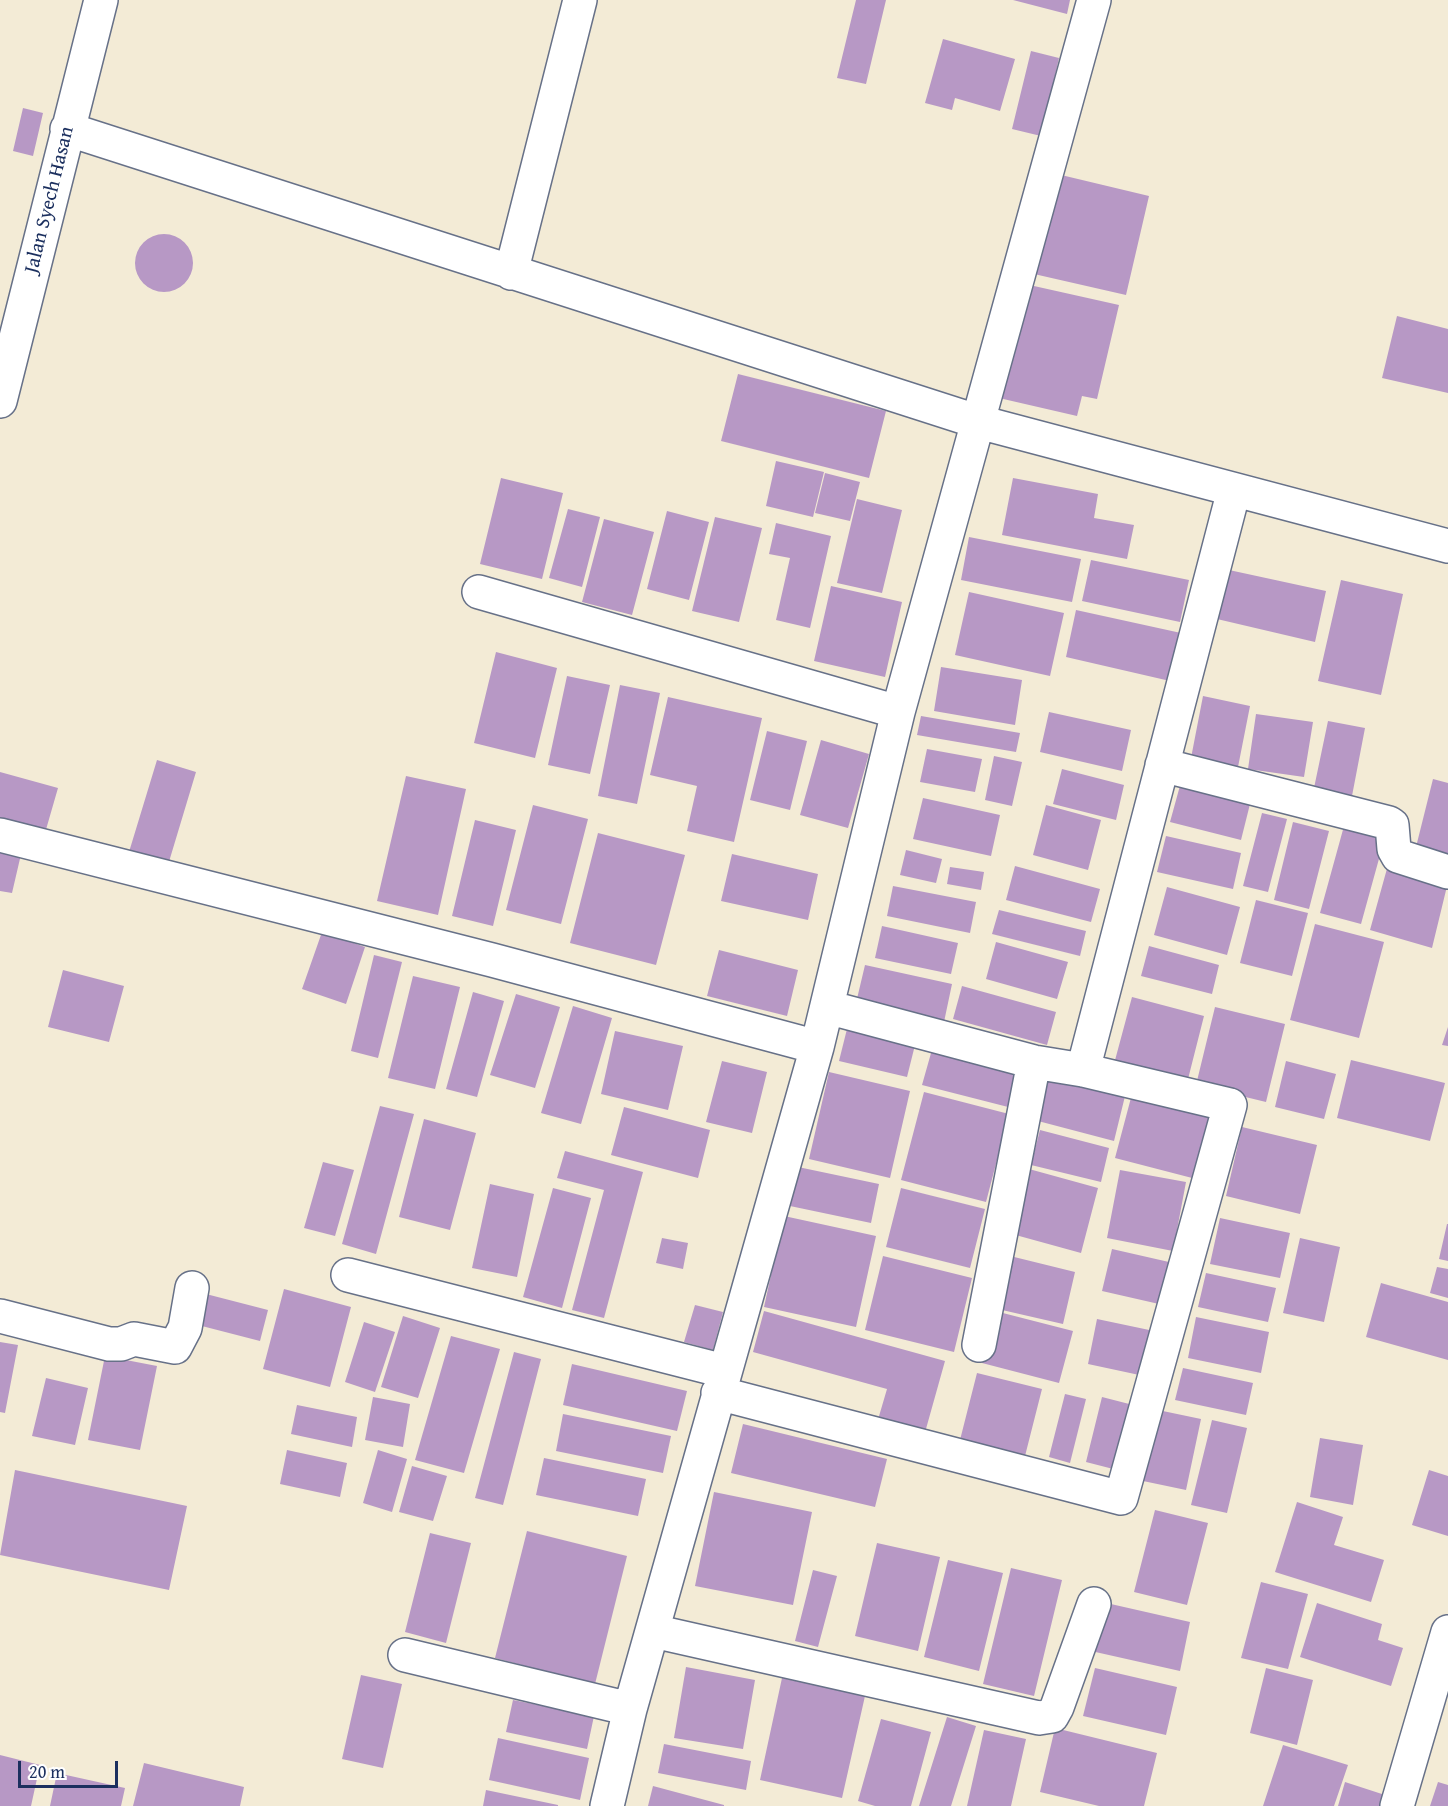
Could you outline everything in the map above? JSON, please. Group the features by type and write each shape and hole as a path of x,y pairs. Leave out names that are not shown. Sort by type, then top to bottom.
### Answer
{"street":[{"name":"Jalan Syech Hasan","path":"0,401 101,0"},
{"path":"512,273 580,0"},
{"path":"607,1806 630,1709 817,1047 898,711 1094,0"},
{"path":"67,129 979,422 1448,546"},
{"path":"1083,1070 1234,490"},
{"path":"479,592 898,711"},
{"path":"1162,765 1389,823 1392,825 1394,849 1398,856 1448,872"},
{"path":"0,835 481,957 817,1047"},
{"path":"348,1275 1120,1498 1230,1105 1083,1070 1034,1062 827,1007"},
{"path":"979,1345 1034,1062"},
{"path":"0,1316 109,1344 122,1344 134,1339 175,1347 185,1328 192,1288"},
{"path":"653,1631 1039,1718 1052,1716 1057,1707 1094,1604"},
{"path":"1397,1806 1448,1632"},
{"path":"405,1655 630,1709"}],"building":[{"path":"856,0 886,0 866,84 837,78"},
{"path":"1013,0 1070,0 1067,14"},
{"path":"943,39 1015,59 1000,111 955,98 952,110 925,103"},
{"path":"1031,51 1059,58 1041,136 1012,129"},
{"path":"23,108 43,113 33,156 13,151"},
{"path":"1057,174 1149,196 1126,295 1034,274"},
{"path":"164,234 175,236 188,247 193,263 191,274 180,287 164,292 153,290 140,279 135,263 137,252 148,239"},
{"path":"1025,284 1119,305 1097,399 1082,396 1077,416 999,398"},
{"path":"1397,316 1448,329 1448,393 1382,378"},
{"path":"738,374 886,411 869,478 721,441"},
{"path":"776,461 824,472 813,517 766,506"},
{"path":"825,473 860,482 850,521 815,513"},
{"path":"501,478 563,493 542,579 480,564"},
{"path":"1013,478 1098,494 1094,518 1134,525 1127,559 1002,535"},
{"path":"857,499 902,510 882,593 837,583"},
{"path":"568,509 600,517 582,587 549,578"},
{"path":"667,511 709,522 689,600 647,589"},
{"path":"715,517 762,528 739,622 692,611"},
{"path":"604,519 654,532 632,615 582,602"},
{"path":"776,523 831,536 810,628 776,620 790,558 769,554"},
{"path":"969,537 1081,559 1072,602 961,580"},
{"path":"1091,560 1189,580 1180,622 1082,601"},
{"path":"1229,570 1326,591 1315,642 1217,619"},
{"path":"1341,580 1403,594 1381,695 1318,681"},
{"path":"831,586 902,602 885,677 814,661"},
{"path":"969,592 1064,613 1050,676 955,655"},
{"path":"1076,610 1181,633 1170,681 1066,657"},
{"path":"496,652 557,668 535,758 474,743"},
{"path":"941,667 1022,680 1015,725 934,711"},
{"path":"567,676 610,685 590,774 548,765"},
{"path":"620,685 660,693 637,804 598,796"},
{"path":"1203,696 1250,706 1238,767 1191,758"},
{"path":"668,697 762,718 734,842 687,831 697,786 650,775"},
{"path":"1049,712 1131,730 1122,771 1040,752"},
{"path":"1256,714 1313,722 1304,777 1248,769"},
{"path":"921,716 1020,733 1016,752 917,735"},
{"path":"1328,721 1365,728 1352,796 1314,788"},
{"path":"767,731 807,741 790,810 750,800"},
{"path":"821,740 869,754 848,828 800,815"},
{"path":"927,749 982,759 975,792 920,782"},
{"path":"994,756 1022,762 1012,806 985,800"},
{"path":"157,760 196,772 168,865 129,852"},
{"path":"1062,769 1124,785 1116,820 1053,804"},
{"path":"0,772 58,788 45,833 0,821"},
{"path":"406,776 466,789 438,915 377,901"},
{"path":"1433,779 1448,783 1448,855 1416,847"},
{"path":"1181,782 1251,800 1241,840 1170,822"},
{"path":"923,798 1000,815 991,856 913,839"},
{"path":"533,805 588,819 561,924 506,910"},
{"path":"1046,805 1101,820 1088,870 1033,855"},
{"path":"1262,813 1287,819 1268,892 1243,886"},
{"path":"475,820 516,830 493,926 452,916"},
{"path":"1293,822 1329,831 1309,909 1274,900"},
{"path":"1344,826 1385,837 1361,924 1320,913"},
{"path":"598,833 685,855 656,965 570,943"},
{"path":"1166,836 1241,853 1233,889 1157,872"},
{"path":"0,845 22,850 12,893 0,891"},
{"path":"906,850 942,859 936,883 900,875"},
{"path":"732,854 818,874 808,920 721,901"},
{"path":"1388,865 1448,882 1432,948 1370,930"},
{"path":"1015,866 1100,889 1091,922 1006,900"},
{"path":"950,867 984,872 981,890 947,884"},
{"path":"893,886 976,902 970,933 887,916"},
{"path":"1167,887 1240,907 1227,955 1154,935"},
{"path":"1256,900 1308,913 1292,976 1240,963"},
{"path":"999,910 1086,931 1080,956 992,934"},
{"path":"1315,924 1384,942 1359,1038 1290,1020"},
{"path":"882,926 958,943 951,974 875,958"},
{"path":"322,932 365,947 346,1004 302,989"},
{"path":"996,942 1068,962 1057,999 986,979"},
{"path":"1149,946 1219,965 1212,994 1141,976"},
{"path":"719,950 798,970 787,1016 707,996"},
{"path":"374,955 402,962 378,1058 351,1051"},
{"path":"865,965 952,984 944,1022 856,1003"},
{"path":"63,970 124,986 109,1042 48,1027"},
{"path":"413,976 460,987 435,1089 388,1078"},
{"path":"962,986 1056,1012 1047,1045 953,1019"},
{"path":"473,992 504,1001 477,1097 446,1089"},
{"path":"516,994 560,1007 535,1088 490,1075"},
{"path":"1132,997 1204,1016 1187,1083 1114,1064"},
{"path":"573,1006 612,1018 581,1124 541,1113"},
{"path":"1215,1007 1285,1024 1266,1102 1196,1085"},
{"path":"1448,1027 1448,1046 1442,1045"},
{"path":"847,1029 915,1045 907,1077 839,1061"},
{"path":"615,1031 683,1046 668,1110 601,1094"},
{"path":"933,1046 1022,1069 1012,1108 922,1085"},
{"path":"1351,1060 1445,1083 1430,1141 1337,1118"},
{"path":"722,1061 767,1072 752,1133 706,1122"},
{"path":"1286,1061 1336,1074 1324,1119 1275,1107"},
{"path":"829,1072 910,1091 890,1178 809,1159"},
{"path":"1050,1073 1126,1092 1114,1141 1038,1121"},
{"path":"924,1092 1009,1114 986,1202 901,1180"},
{"path":"1132,1094 1212,1115 1196,1179 1115,1158"},
{"path":"380,1106 414,1114 376,1254 342,1244"},
{"path":"624,1107 710,1130 698,1178 611,1155"},
{"path":"424,1119 476,1133 450,1230 399,1217"},
{"path":"1242,1127 1317,1145 1300,1214 1226,1196"},
{"path":"1040,1130 1109,1148 1101,1182 1031,1165"},
{"path":"565,1151 643,1172 604,1318 572,1310 604,1190 557,1178"},
{"path":"323,1162 354,1170 335,1236 304,1228"},
{"path":"798,1167 879,1184 871,1223 790,1206"},
{"path":"1029,1169 1098,1188 1081,1253 1012,1234"},
{"path":"1120,1170 1186,1182 1173,1251 1107,1238"},
{"path":"490,1184 534,1194 517,1277 472,1268"},
{"path":"553,1188 591,1198 562,1308 523,1297"},
{"path":"901,1188 985,1209 970,1268 886,1247"},
{"path":"784,1216 876,1236 856,1327 764,1307"},
{"path":"1220,1218 1290,1233 1280,1278 1210,1264"},
{"path":"1448,1224 1448,1261 1439,1259"},
{"path":"662,1238 688,1243 683,1269 656,1263"},
{"path":"1300,1238 1340,1247 1324,1322 1283,1313"},
{"path":"1112,1249 1169,1262 1159,1304 1102,1291"},
{"path":"1002,1254 1075,1272 1063,1324 989,1307"},
{"path":"883,1256 972,1278 954,1352 865,1330"},
{"path":"1437,1267 1448,1269 1448,1298 1430,1293"},
{"path":"1206,1273 1276,1288 1268,1322 1198,1307"},
{"path":"1381,1283 1448,1302 1448,1360 1366,1337"},
{"path":"284,1289 351,1307 330,1387 263,1369"},
{"path":"206,1294 268,1310 260,1341 198,1325"},
{"path":"695,1305 723,1312 713,1350 684,1342"},
{"path":"764,1311 945,1361 924,1436 877,1423 887,1389 753,1352"},
{"path":"995,1311 1073,1331 1059,1383 982,1363"},
{"path":"403,1316 440,1328 418,1398 381,1387"},
{"path":"1196,1317 1269,1332 1261,1373 1188,1358"},
{"path":"1097,1319 1154,1331 1144,1376 1088,1364"},
{"path":"364,1322 395,1332 375,1392 345,1382"},
{"path":"451,1336 500,1349 464,1473 415,1460"},
{"path":"0,1342 18,1345 5,1413 0,1412"},
{"path":"514,1352 541,1359 503,1505 475,1498"},
{"path":"105,1356 157,1366 140,1450 88,1440"},
{"path":"572,1364 687,1391 677,1431 563,1405"},
{"path":"1183,1368 1253,1383 1246,1415 1175,1400"},
{"path":"977,1373 1042,1389 1025,1456 960,1440"},
{"path":"46,1378 88,1388 75,1445 32,1436"},
{"path":"1065,1394 1086,1399 1070,1463 1049,1457"},
{"path":"373,1397 410,1404 403,1447 365,1440"},
{"path":"1102,1397 1137,1406 1121,1471 1086,1462"},
{"path":"297,1405 357,1417 352,1447 291,1434"},
{"path":"1158,1410 1201,1419 1186,1490 1143,1481"},
{"path":"563,1414 671,1436 663,1473 556,1451"},
{"path":"1212,1420 1247,1428 1227,1513 1191,1505"},
{"path":"743,1424 887,1459 875,1507 731,1473"},
{"path":"1320,1438 1363,1445 1353,1505 1310,1497"},
{"path":"287,1450 347,1463 340,1497 280,1484"},
{"path":"378,1450 407,1459 392,1512 363,1503"},
{"path":"544,1458 646,1479 638,1516 536,1495"},
{"path":"412,1466 447,1476 433,1521 399,1512"},
{"path":"15,1470 187,1506 169,1590 0,1555"},
{"path":"1429,1470 1448,1476 1448,1536 1412,1525"},
{"path":"714,1492 812,1512 793,1605 695,1586"},
{"path":"1297,1502 1343,1517 1334,1545 1384,1560 1371,1602 1275,1572"},
{"path":"1155,1510 1208,1523 1187,1605 1134,1592"},
{"path":"527,1531 627,1556 595,1684 495,1658"},
{"path":"430,1533 471,1543 446,1643 405,1632"},
{"path":"877,1543 940,1557 918,1651 855,1636"},
{"path":"948,1560 1003,1573 979,1671 924,1657"},
{"path":"1011,1568 1062,1580 1034,1696 983,1684"},
{"path":"813,1570 837,1576 818,1647 795,1641"},
{"path":"1261,1582 1308,1594 1288,1669 1241,1658"},
{"path":"1102,1602 1190,1622 1180,1671 1091,1651"},
{"path":"1317,1603 1382,1624 1378,1640 1403,1648 1391,1686 1300,1657"},
{"path":"686,1667 755,1680 743,1749 674,1738"},
{"path":"1095,1668 1177,1687 1166,1735 1083,1716"},
{"path":"1266,1668 1313,1680 1297,1745 1250,1733"},
{"path":"361,1675 402,1684 383,1768 342,1759"},
{"path":"782,1678 865,1696 842,1798 760,1780"},
{"path":"513,1700 594,1716 587,1749 506,1732"},
{"path":"947,1717 976,1726 951,1806 919,1806"},
{"path":"881,1719 931,1732 911,1806 875,1806 858,1801"},
{"path":"1055,1728 1157,1753 1144,1806 1099,1806 1040,1792"},
{"path":"984,1730 1026,1739 1011,1806 967,1806"},
{"path":"498,1738 589,1758 580,1800 489,1780"},
{"path":"664,1744 751,1761 746,1790 658,1773"},
{"path":"1283,1745 1348,1765 1334,1806 1263,1806"},
{"path":"0,1755 40,1765 31,1806 0,1806"},
{"path":"144,1763 244,1787 240,1806 133,1806"},
{"path":"57,1773 125,1788 121,1806 50,1806"},
{"path":"1345,1782 1385,1795 1382,1806 1338,1806"},
{"path":"1438,1782 1448,1785 1448,1806 1430,1806"},
{"path":"653,1786 724,1805 724,1806 648,1806"},
{"path":"486,1790 558,1805 558,1806 483,1806"}]}
